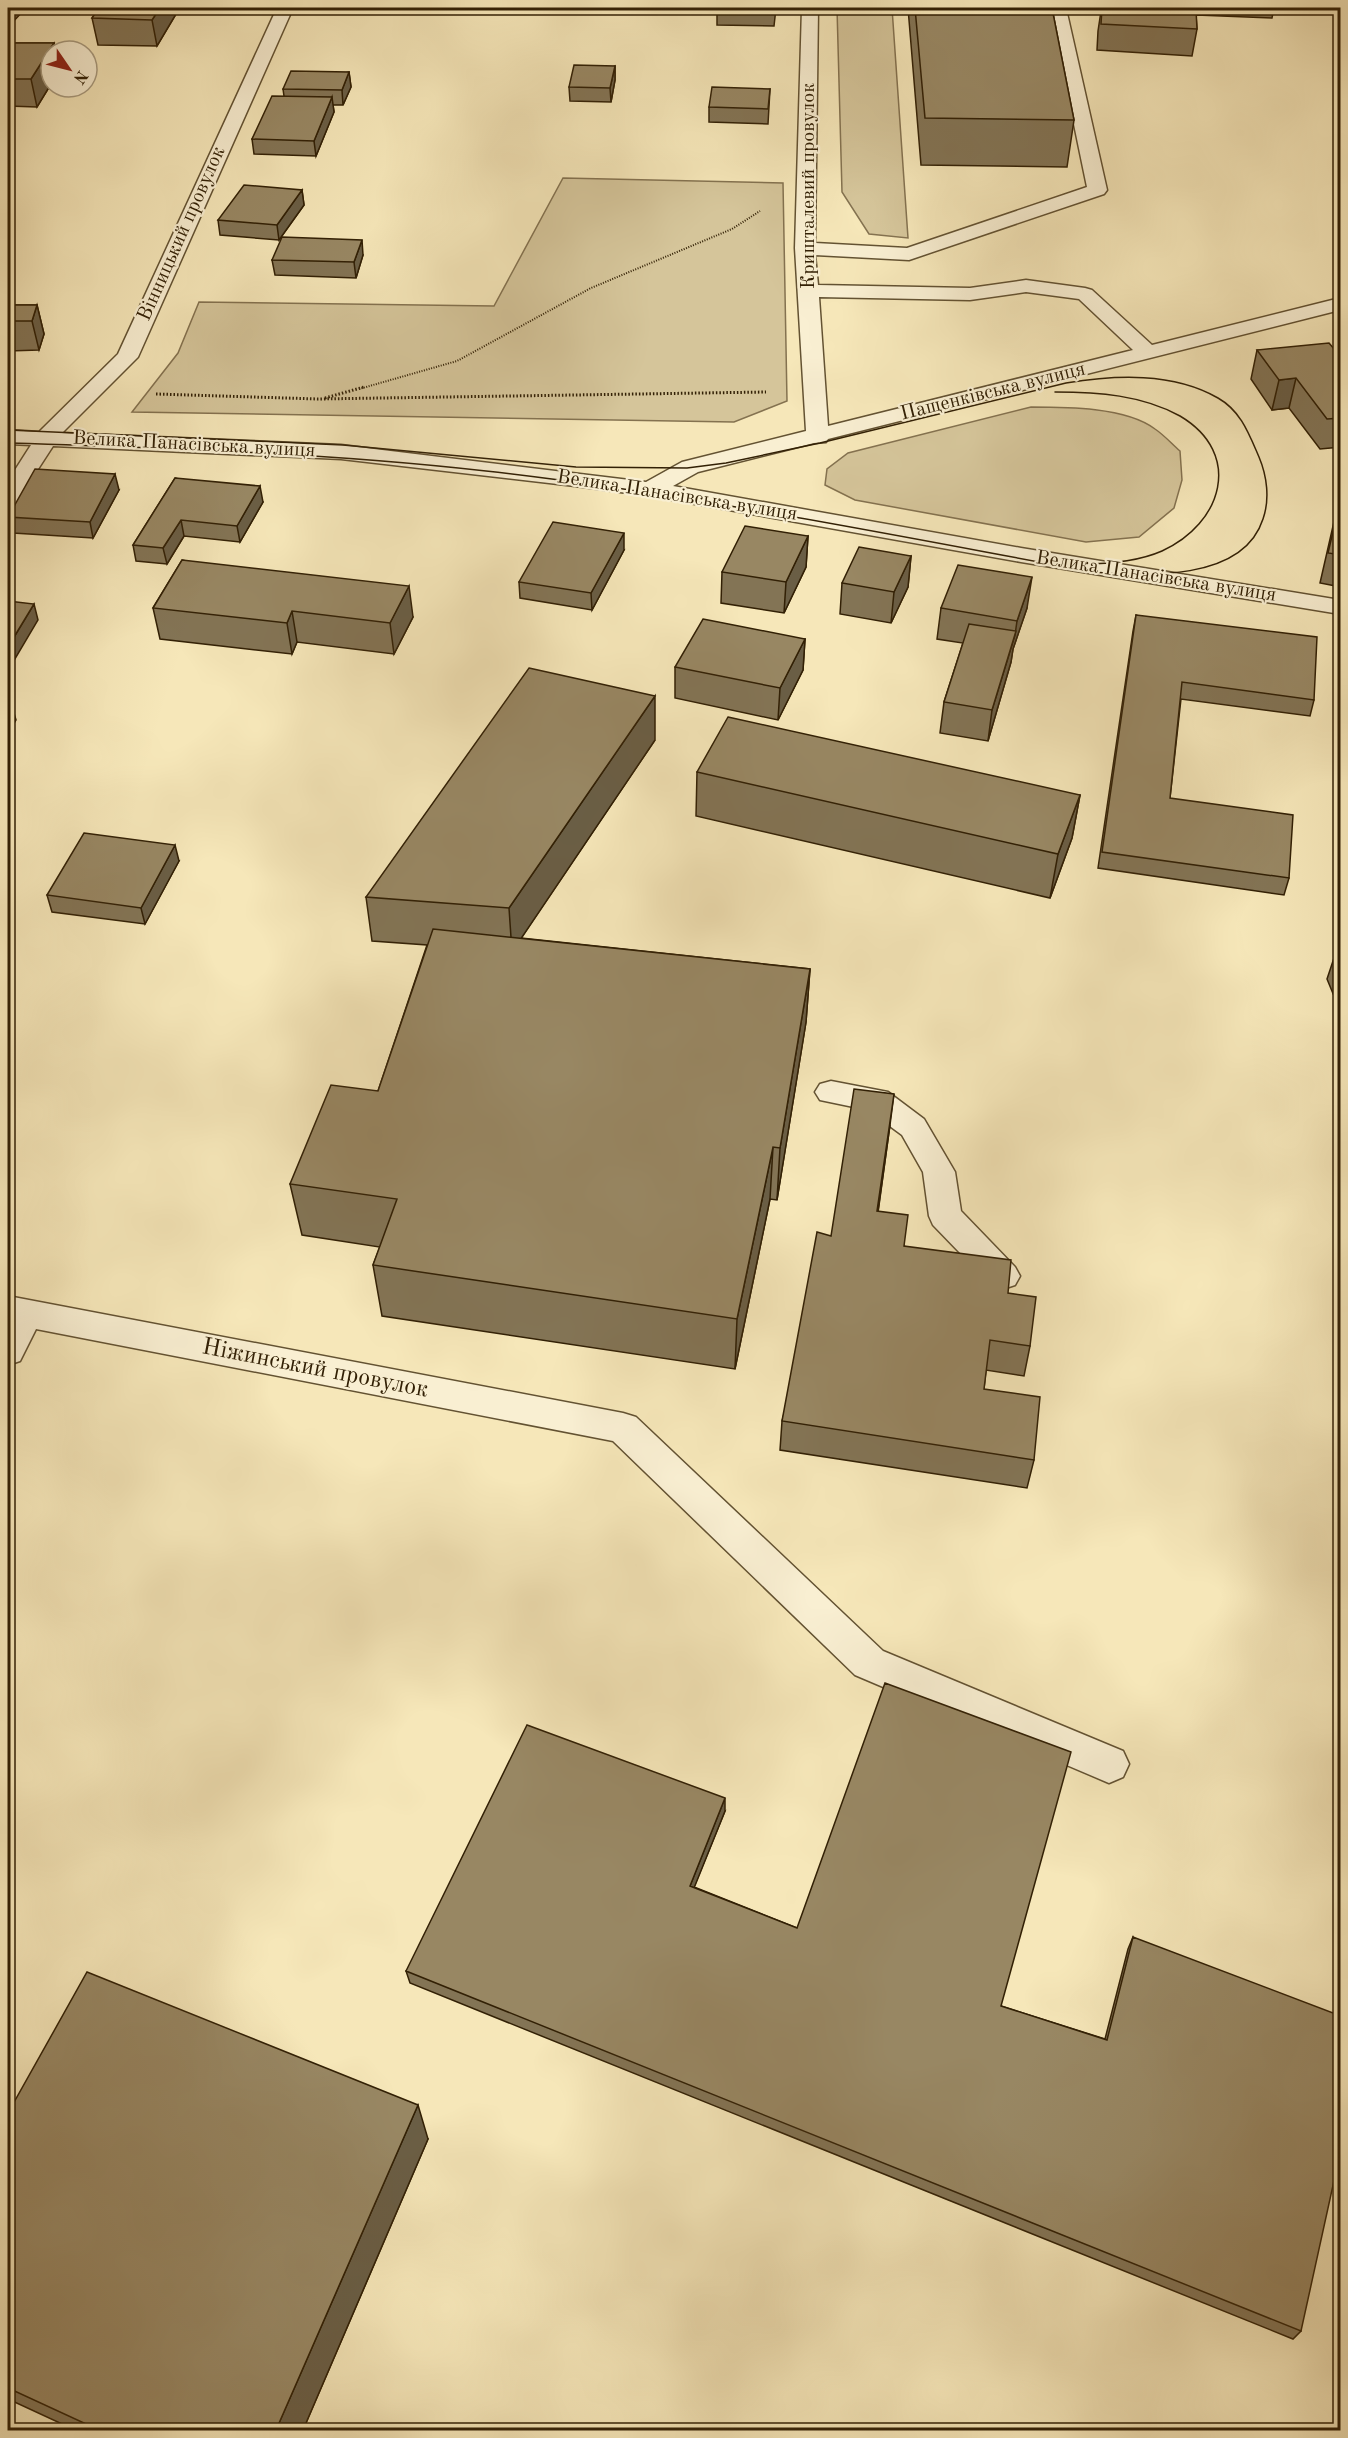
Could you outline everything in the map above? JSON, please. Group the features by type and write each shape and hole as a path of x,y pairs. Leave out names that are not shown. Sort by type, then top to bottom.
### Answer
{"street":[{"name":"Вінницький провулок","path":"8,498 46,438 88,393 127,357 285,8"},
{"name":"Кришталевий провулок","path":"810,8 805,248 818,437"},
{"path":"805,248 909,254 1097,190 1059,13"},
{"path":"808,291 970,294 1026,286 1085,294 1149,353"},
{"name":"Пащенківська вулиця","path":"650,489 690,468 1341,304"},
{"name":"Велика Панасівська вулиця","path":"8,436 341,452 650,489 1031,557 1341,607"},
{"path":"831,1092 877,1100 913,1127 939,1172 945,1216 1003,1276"},
{"path":"8,1351 17,1312"},
{"name":"Ніжинський провулок","path":"17,1312 623,1428 869,1663 1109,1764"}],"path":[{"path":"318,399 457,361 591,288 732,229 806,182"},
{"path":"88,393 318,399 815,391"}],"shaded area":[{"path":"837,8 892,8 908,238 869,234 842,192"},
{"path":"563,178 783,183 787,401 734,422 132,412 178,353 199,302 494,306"},
{"path":"1031,407 1078,408 1112,412 1128,416 1155,429 1180,451 1182,480 1174,508 1139,537 1086,542 855,500 825,485 827,469 848,453"}],"building":[{"path":"99,8 160,8 152,20 92,18"},
{"path":"717,8 775,8 775,12 717,11"},
{"path":"915,8 1052,8 1074,120 925,118"},
{"path":"1102,8 1196,10 1197,29 1101,24"},
{"path":"8,43 39,43 39,66 31,79 8,79"},
{"path":"574,65 615,66 610,88 569,87"},
{"path":"291,71 349,72 342,90 283,89"},
{"path":"712,87 770,89 768,109 709,107"},
{"path":"272,96 332,97 314,141 252,139"},
{"path":"244,185 302,190 277,225 218,220"},
{"path":"282,237 362,240 354,262 272,260"},
{"path":"8,305 37,305 32,321 8,321"},
{"path":"1329,343 1341,357 1341,394 1339,395 1341,397 1341,418 1327,419 1296,378 1279,380 1257,350"},
{"path":"35,469 115,474 90,522 8,517"},
{"path":"175,478 260,486 237,526 181,520 163,548 133,545"},
{"path":"1341,498 1341,555 1328,553"},
{"path":"553,522 624,533 591,593 519,582"},
{"path":"745,526 808,536 786,582 722,572"},
{"path":"859,547 911,556 894,592 842,583"},
{"path":"182,560 409,586 390,623 292,611 287,623 153,608"},
{"path":"958,565 1032,577 1017,621 941,608"},
{"path":"8,601 34,604 8,647"},
{"path":"1136,615 1317,637 1314,700 1182,682 1170,798 1293,815 1289,878 1102,852"},
{"path":"703,619 805,639 780,688 675,667"},
{"path":"969,624 1016,631 992,710 944,702"},
{"path":"529,668 655,696 509,908 366,897"},
{"path":"728,717 1080,795 1058,854 697,772"},
{"path":"84,833 175,845 141,908 47,895"},
{"path":"433,929 810,969 780,1148 773,1147 737,1319 373,1265 397,1199 290,1184 331,1085 378,1091"},
{"path":"854,1089 894,1094 877,1211 908,1215 904,1246 1011,1260 1008,1293 1036,1297 1030,1346 990,1340 984,1389 1040,1397 1034,1460 782,1421 817,1232 831,1236"},
{"path":"885,1683 1071,1752 1001,2006 1107,2040 1133,1937 1341,2016 1341,2149 1301,2331 406,1971 527,1725 725,1798 690,1886 797,1928"},
{"path":"87,1972 418,2105 276,2430 99,2430 8,2388 8,2113"}],"tram line":[{"path":"8,430 343,445 576,467 687,468 726,463 820,443 1066,383 1104,378 1144,378 1163,380 1201,390 1218,398 1233,409 1252,440 1259,457 1266,480 1267,496 1263,519 1252,540 1235,554 1214,565 1164,574 1114,573 1093,572 714,503 486,471 307,456 8,443"},
{"path":"1055,392 1119,396 1165,409 1180,416 1200,432 1213,449 1218,468 1218,488 1211,506 1199,524 1183,539 1162,551 1143,558 1112,563 1081,564"}]}
